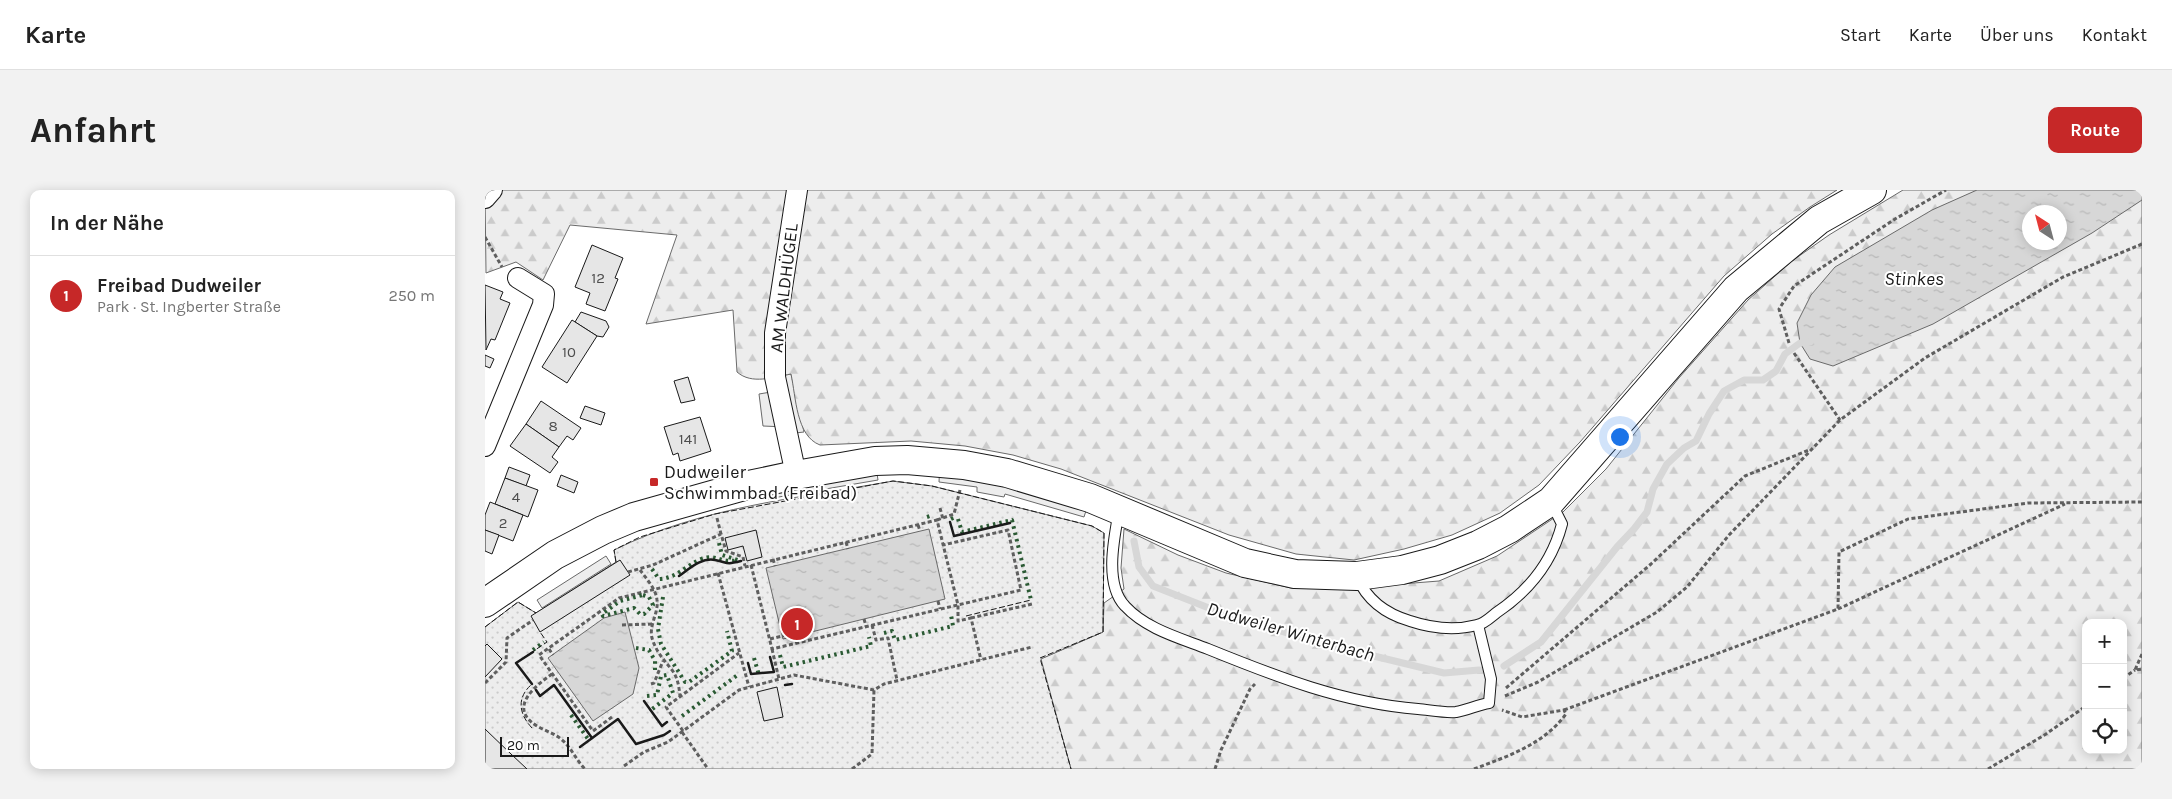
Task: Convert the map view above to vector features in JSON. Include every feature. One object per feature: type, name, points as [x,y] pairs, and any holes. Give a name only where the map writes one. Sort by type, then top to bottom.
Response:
[{"type":"main road","points":[[485,603],[555,555],[603,530],[634,517],[744,486],[875,461],[940,462],[1007,473],[1090,498],[1245,563],[1295,574],[1357,576],[1403,570],[1448,557],[1479,545],[1509,529],[1551,501],[1736,289],[1819,220],[1872,190]]},
{"type":"street","points":[[485,198],[492,190]]},
{"type":"street","name":"AM WALDHÜGEL","points":[[796,475],[775,368],[775,333],[797,190]]},
{"type":"street","points":[[485,446],[543,305],[545,294],[511,275]]},
{"type":"lane","points":[[1357,576],[1363,590],[1390,615],[1433,629],[1478,625],[1516,600],[1541,572],[1556,546],[1562,524],[1551,501]]},
{"type":"lane","points":[[1119,510],[1115,536],[1114,578],[1116,591],[1124,606],[1149,625],[1265,673],[1324,692],[1395,707],[1455,712],[1489,702],[1491,679],[1478,625]]},
{"type":"path","points":[[1789,343],[1779,309],[1794,286],[1895,219],[1946,190]]},
{"type":"path","points":[[485,237],[511,275]]},
{"type":"path","points":[[1489,702],[1538,682],[1657,612],[1687,587],[1729,535],[1840,420],[1925,358],[2063,277],[2142,244]]},
{"type":"path","points":[[1794,353],[1840,420]]},
{"type":"path","points":[[1489,702],[1651,564],[1745,476],[1811,449]]},
{"type":"path","points":[[612,717],[593,731],[539,655],[619,598],[943,519],[954,514],[960,493]]},
{"type":"path","points":[[1838,609],[1839,552],[1908,520],[2028,503],[2142,502]]},
{"type":"path","points":[[1489,702],[1513,716],[1523,717],[1564,710],[1838,609],[2068,503]]},
{"type":"path","points":[[940,508],[943,519]]},
{"type":"path","points":[[937,520],[958,605],[958,621],[1032,604]]},
{"type":"path","points":[[718,523],[726,551],[743,557],[745,566]]},
{"type":"path","points":[[918,525],[920,531]]},
{"type":"path","points":[[772,649],[1021,590],[1007,530],[943,545]]},
{"type":"path","points":[[628,572],[640,570],[721,534]]},
{"type":"path","points":[[846,542],[848,548]]},
{"type":"path","points":[[773,559],[775,566]]},
{"type":"path","points":[[751,565],[779,679]]},
{"type":"path","points":[[640,570],[653,589],[658,602],[652,624],[653,642],[663,661],[673,671],[678,681],[681,696]]},
{"type":"path","points":[[718,573],[749,687]]},
{"type":"path","points":[[938,601],[940,609]]},
{"type":"path","points":[[971,618],[981,660]]},
{"type":"path","points":[[864,619],[866,626]]},
{"type":"path","points":[[485,683],[506,662],[507,638],[533,620]]},
{"type":"path","points":[[622,626],[652,624]]},
{"type":"path","points":[[872,625],[876,640],[887,638],[897,680]]},
{"type":"path","points":[[770,638],[790,634]]},
{"type":"path","points":[[624,766],[683,732],[739,690],[749,687],[794,675],[874,690],[897,680],[1032,647]]},
{"type":"path","points":[[549,648],[553,654]]},
{"type":"path","points":[[708,769],[666,707],[739,653]]},
{"type":"path","points":[[2135,670],[2142,654]]},
{"type":"path","points":[[651,684],[655,683],[663,661]]},
{"type":"path","points":[[2127,675],[2135,670],[2142,669]]},
{"type":"path","points":[[1215,769],[1221,750],[1250,689],[1265,673]]},
{"type":"path","points":[[552,674],[529,692],[525,703],[526,715],[535,725],[562,739],[585,769]]},
{"type":"path","points":[[851,769],[872,754],[874,690]]},
{"type":"path","points":[[1988,769],[2046,734],[2082,709]]},
{"type":"path","points":[[1474,769],[1523,750],[1555,728],[1566,714],[1564,710]]},
{"type":"path","points":[[628,763],[632,769]]},
{"type":"shaded area","points":[[791,374],[804,432],[787,434],[786,427],[763,426],[759,394],[777,391],[775,377]]},
{"type":"shaded area","points":[[875,461],[878,480],[767,499],[764,482]]},
{"type":"shaded area","points":[[940,462],[1090,498],[1084,517],[1005,494],[1004,497],[977,492],[977,487],[939,482]]},
{"type":"shaded area","points":[[606,556],[611,564],[542,608],[537,600]]},
{"type":"green space","points":[[485,190],[1837,190],[1772,234],[1724,276],[1580,442],[1539,485],[1500,513],[1452,535],[1404,549],[1354,560],[1296,554],[1229,535],[1061,469],[1013,455],[965,446],[911,441],[820,445],[812,440],[802,425],[798,415],[791,374],[756,379],[743,376],[737,372],[733,310],[646,324],[677,235],[570,225],[543,280],[516,262],[486,273]]},
{"type":"green space","points":[[1903,190],[2142,190],[2142,769],[1071,769],[1040,659],[1103,632],[1104,603],[1124,589],[1121,568],[1124,529],[1178,555],[1226,573],[1291,588],[1338,589],[1439,581],[1497,556],[1563,512],[1606,469],[1678,379],[1748,300],[1792,261],[1829,235]]},
{"type":"green space","points":[[893,481],[932,486],[1092,526],[1104,533],[1103,632],[1041,659],[1071,769],[487,769],[485,767],[485,627],[518,602],[536,613],[616,562],[614,550],[647,535],[681,523],[786,499]]},
{"type":"water","name":"Stinkes","points":[[1977,190],[2142,190],[2142,200],[2067,247],[2067,205],[2022,205],[2022,250],[2062,250],[1933,324],[1833,366],[1810,359],[1800,343],[1797,323],[1811,295],[1835,267],[1932,210]]},
{"type":"water","points":[[929,529],[945,599],[783,639],[766,568]]},
{"type":"water","points":[[625,612],[639,668],[633,694],[593,721],[548,658],[604,618]]},
{"type":"building","points":[[592,245],[623,258],[615,278],[618,279],[605,311],[586,304],[590,293],[575,287]]},
{"type":"building","points":[[485,285],[503,292],[500,299],[510,303],[495,340],[491,339],[486,350]]},
{"type":"building","points":[[581,312],[606,321],[609,327],[603,337],[597,336],[575,322]]},
{"type":"building","points":[[572,320],[597,336],[567,383],[542,367]]},
{"type":"building","points":[[485,355],[494,359],[490,368],[485,366]]},
{"type":"building","points":[[688,377],[695,400],[681,403],[674,381]]},
{"type":"building","points":[[541,401],[581,428],[573,440],[567,436],[559,447],[526,424]]},
{"type":"building","points":[[585,406],[605,413],[601,425],[580,418]]},
{"type":"building","points":[[700,417],[711,451],[680,461],[678,453],[673,455],[664,427]]},
{"type":"building","points":[[526,424],[559,447],[552,457],[558,462],[550,473],[510,446]]},
{"type":"building","points":[[509,467],[530,475],[526,486],[505,478]]},
{"type":"building","points":[[561,475],[578,482],[574,493],[557,486]]},
{"type":"building","points":[[505,478],[538,490],[528,517],[495,504]]},
{"type":"building","points":[[490,502],[523,515],[513,541],[485,530],[485,515]]},
{"type":"building","points":[[485,530],[499,535],[492,554],[485,551]]},
{"type":"building","points":[[756,530],[762,557],[747,561],[743,546],[728,550],[725,538]]},
{"type":"building","points":[[620,560],[630,575],[540,632],[531,616]]},
{"type":"building","points":[[487,644],[502,659],[485,677],[485,646]]},
{"type":"building","points":[[777,687],[783,717],[764,721],[757,692]]},
{"type":"building","points":[[485,729],[527,769],[487,769],[485,767]]},
{"type":"waterway","name":"Dudweiler Winterbach","points":[[1504,666],[1541,642],[1617,547],[1634,529],[1647,512],[1653,489],[1667,464],[1684,448],[1696,441],[1709,414],[1724,391],[1744,380],[1763,380],[1776,371],[1785,354],[1800,343],[1810,342]]},
{"type":"waterway","name":"Dudweiler Winterbach","points":[[1134,541],[1139,567],[1153,586],[1214,610],[1316,642],[1444,673],[1479,670]]},
{"type":"hedge","points":[[951,519],[955,517]]},
{"type":"hedge","points":[[958,519],[962,532],[1012,520],[1031,600]]},
{"type":"hedge","points":[[652,569],[659,579],[671,576],[706,557],[727,561],[738,560],[722,555],[718,539]]},
{"type":"hedge","points":[[643,595],[649,597],[653,605],[644,614],[640,614],[634,608],[603,616],[602,614],[620,601],[643,595]]},
{"type":"hedge","points":[[663,597],[658,629],[661,644],[685,682],[689,682],[732,651],[727,631]]},
{"type":"hedge","points":[[884,633],[892,631],[895,640],[953,626],[951,615]]},
{"type":"hedge","points":[[780,655],[783,667],[871,646],[869,637]]},
{"type":"hedge","points":[[533,650],[544,642]]},
{"type":"hedge","points":[[636,648],[649,650],[655,661],[655,670]]},
{"type":"hedge","points":[[754,658],[759,675]]},
{"type":"hedge","points":[[682,716],[739,674]]},
{"type":"hedge","points":[[647,696],[657,695],[661,676],[667,675],[673,693],[651,710]]},
{"type":"hedge","points":[[571,715],[588,739]]},
{"type":"fence","points":[[616,562],[614,550],[640,537],[715,514],[893,481],[932,486],[1092,526],[1104,533],[1103,632],[1040,658],[1071,769]]},
{"type":"fence","points":[[966,616],[1031,600]]},
{"type":"fence","points":[[485,627],[518,602],[536,613]]},
{"type":"fence","points":[[532,728],[524,717],[521,706],[523,695],[532,684],[516,663],[547,642],[540,632]]},
{"type":"fence","points":[[536,690],[540,696],[554,685],[592,738],[618,719]]},
{"type":"wall","points":[[950,522],[954,536],[1010,523]]},
{"type":"wall","points":[[679,576],[705,560],[729,563],[741,561]]},
{"type":"wall","points":[[532,684],[516,663],[533,652]]},
{"type":"wall","points":[[748,663],[751,674],[774,672],[770,657]]},
{"type":"wall","points":[[785,685],[792,684]]},
{"type":"wall","points":[[536,690],[540,696],[554,685],[592,738]]},
{"type":"wall","points":[[644,701],[662,726],[667,722]]},
{"type":"wall","points":[[580,747],[618,719],[636,744],[664,735],[670,731]]},
{"type":"place","name":"Dudweiler Schwimmbad (Freibad)","points":[[654,482]]},
{"type":"place","name":"Freibad Dudweiler","points":[[797,624]]}]
